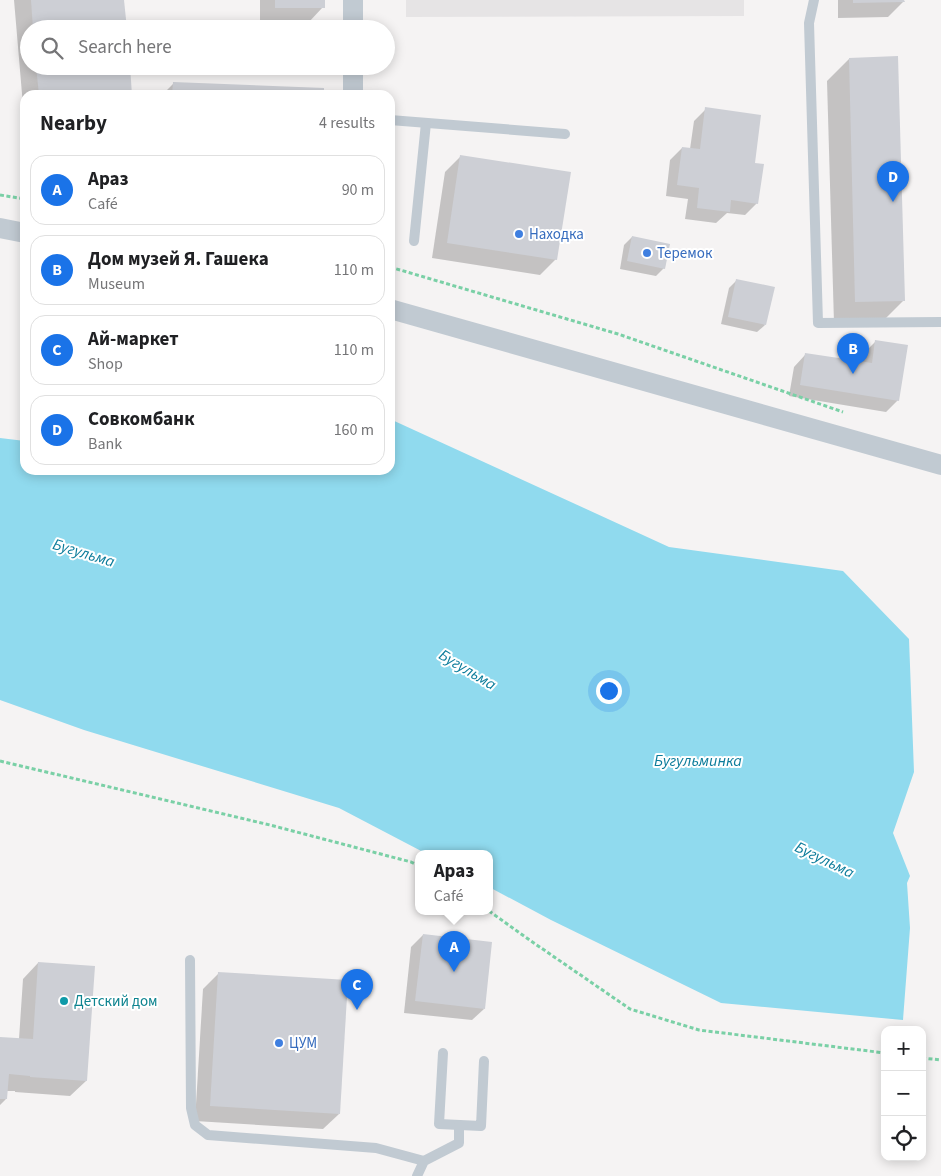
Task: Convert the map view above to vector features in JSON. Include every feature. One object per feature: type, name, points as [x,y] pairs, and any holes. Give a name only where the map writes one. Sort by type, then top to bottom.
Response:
[{"type":"street","points":[[353,0],[353,20]]},
{"type":"street","points":[[353,75],[353,90]]},
{"type":"street","points":[[0,228],[20,232]]},
{"type":"street","points":[[395,310],[941,465]]},
{"type":"lane","points":[[814,0],[809,23],[818,323],[941,322]]},
{"type":"lane","points":[[395,120],[565,134]]},
{"type":"lane","points":[[414,241],[426,123]]},
{"type":"lane","points":[[190,960],[191,1108],[195,1125],[208,1135],[376,1148],[424,1161]]},
{"type":"lane","points":[[442,1053],[439,1124],[482,1126],[484,1061]]},
{"type":"lane","points":[[417,1176],[424,1161],[459,1143],[459,1125]]},
{"type":"path","points":[[0,195],[20,198]]},
{"type":"path","points":[[395,268],[618,334],[851,415]]},
{"type":"path","points":[[0,761],[280,828],[415,864]]},
{"type":"path","points":[[493,914],[630,1009],[699,1030],[881,1053]]},
{"type":"path","points":[[926,1058],[941,1060]]},
{"type":"shaded area","points":[[406,0],[744,0],[744,16],[406,17]]},
{"type":"water","name":"Бугульминка","points":[[395,421],[669,547],[843,571],[909,639],[914,772],[893,833],[910,876],[907,883],[910,928],[903,1020],[721,1003],[551,920],[493,889],[493,850],[419,850],[339,808],[84,730],[0,700],[0,438],[20,440],[20,475],[395,475]]},
{"type":"building","points":[[31,0],[124,0],[126,20],[32,20]]},
{"type":"building","points":[[275,0],[325,0],[325,8],[275,8]]},
{"type":"building","points":[[853,0],[904,0],[905,2],[853,3]]},
{"type":"building","points":[[898,56],[905,301],[855,302],[849,58]]},
{"type":"building","points":[[37,75],[131,75],[132,90],[38,90]]},
{"type":"building","points":[[173,82],[324,88],[324,90],[172,90]]},
{"type":"building","points":[[705,107],[761,115],[755,163],[764,164],[758,204],[731,200],[730,212],[697,208],[699,188],[677,185],[682,147],[700,149]]},
{"type":"building","points":[[460,155],[571,172],[557,260],[447,243]]},
{"type":"building","points":[[632,236],[670,244],[665,269],[627,261]]},
{"type":"building","points":[[736,279],[775,287],[766,325],[728,317]]},
{"type":"building","points":[[875,340],[908,345],[899,401],[800,385],[805,353],[872,363]]},
{"type":"building","points":[[423,934],[492,942],[485,1009],[415,1001]]},
{"type":"building","name":"Детский дом","points":[[38,962],[95,966],[87,1081],[9,1074],[7,1099],[0,1099],[0,1037],[33,1039]]},
{"type":"building","name":"ЦУМ","points":[[218,972],[348,980],[340,1114],[210,1106]]},
{"type":"place","name":"Совкомбанк","points":[[893,202]]},
{"type":"place","name":"Находка","points":[[519,234]]},
{"type":"place","name":"Теремок","points":[[647,253]]},
{"type":"place","name":"Дом музей Я. Гашека","points":[[853,374]]},
{"type":"place","name":"Араз","points":[[454,972]]},
{"type":"place","name":"Детский дом","points":[[64,1001]]},
{"type":"place","name":"Ай-маркет","points":[[357,1010]]},
{"type":"place","name":"ЦУМ","points":[[279,1043]]},
{"type":"water label","name":"Бугульма","points":[[84,552]]},
{"type":"water label","name":"Бугульма","points":[[468,669]]},
{"type":"water label","name":"Бугульма","points":[[825,859]]}]
